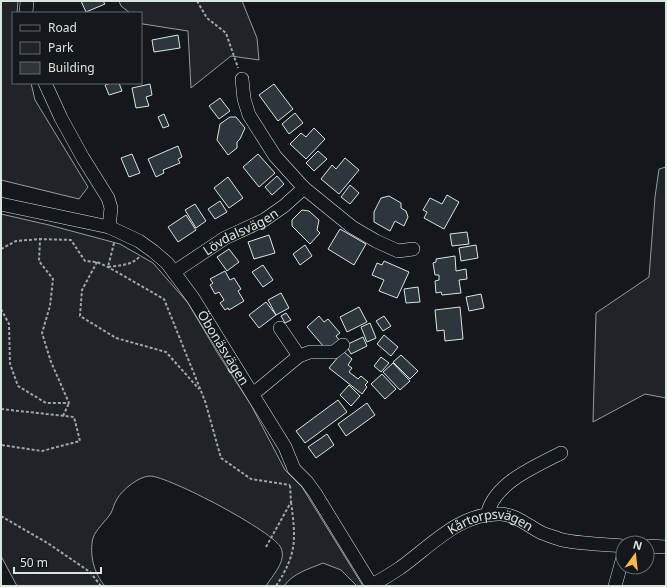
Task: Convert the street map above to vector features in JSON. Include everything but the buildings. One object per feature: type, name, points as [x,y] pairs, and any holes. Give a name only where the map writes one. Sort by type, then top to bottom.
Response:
[{"type":"street","points":[[26,12],[27,1]]},
{"type":"street","points":[[242,78],[244,99],[249,115],[275,156],[304,188],[352,227],[376,241],[398,250],[413,249]]},
{"type":"street","points":[[45,84],[82,158],[108,198],[111,208],[111,228]]},
{"type":"street","name":"Lövdalsvägen","points":[[174,272],[225,238],[264,220],[284,206],[304,188]]},
{"type":"street","name":"Öbonäsvägen","points":[[1,204],[111,228],[139,241],[163,259],[197,304],[285,447],[294,469],[307,482],[315,493],[372,586]]},
{"type":"street","points":[[280,328],[299,356]]},
{"type":"street","points":[[253,394],[299,356],[310,352],[334,352],[343,345]]},
{"type":"street","points":[[487,515],[489,507],[495,496],[507,484],[537,465],[561,453]]},
{"type":"street","name":"Kårtorpsvägen","points":[[372,586],[400,568],[455,526],[472,518],[487,515],[501,514],[511,516],[523,521],[542,533],[562,540],[615,545]]},
{"type":"street","points":[[655,546],[666,547]]},
{"type":"street","points":[[615,586],[618,575]]},
{"type":"path","points":[[197,1],[207,18],[226,33],[242,78]]},
{"type":"path","points":[[108,267],[116,238],[111,228]]},
{"type":"path","points":[[1,249],[16,241],[40,239],[71,240],[85,261],[97,262],[108,267],[164,299],[201,390],[221,458],[251,479],[290,485]]},
{"type":"path","points":[[40,239],[39,261],[53,279],[50,306],[42,333],[51,362],[69,403],[64,416]]},
{"type":"path","points":[[108,267],[129,264],[137,260],[145,247]]},
{"type":"path","points":[[97,262],[82,290],[80,316],[116,338],[166,352],[201,390]]},
{"type":"path","points":[[1,308],[9,324],[10,364],[18,386],[46,403],[69,403]]},
{"type":"path","points":[[1,409],[74,417],[80,441],[42,451],[1,445]]},
{"type":"path","points":[[276,586],[286,572],[293,552],[295,536],[290,485],[294,469]]},
{"type":"path","points":[[266,547],[291,502]]},
{"type":"path","points":[[1,516],[49,544],[90,572],[101,586]]},
{"type":"green space","points":[[1,1],[18,1],[17,12],[12,12],[12,84],[31,84],[35,100],[88,187],[79,199],[1,180]]},
{"type":"green space","points":[[119,1],[242,1],[257,38],[259,60],[231,56],[191,88],[188,31],[143,24],[142,12],[129,12],[121,6]]},
{"type":"green space","points":[[666,167],[666,398],[645,394],[593,422],[596,313],[649,277],[655,197],[659,169]]},
{"type":"green space","points":[[1,214],[120,244],[153,263],[188,303],[251,405],[285,470],[302,487],[363,586],[357,586],[341,570],[323,563],[307,569],[292,578],[284,586],[266,586],[278,568],[282,558],[281,548],[274,540],[242,518],[220,506],[161,478],[150,476],[141,478],[131,484],[119,495],[111,513],[96,531],[93,538],[93,564],[98,576],[105,586],[17,586],[1,556]]}]
